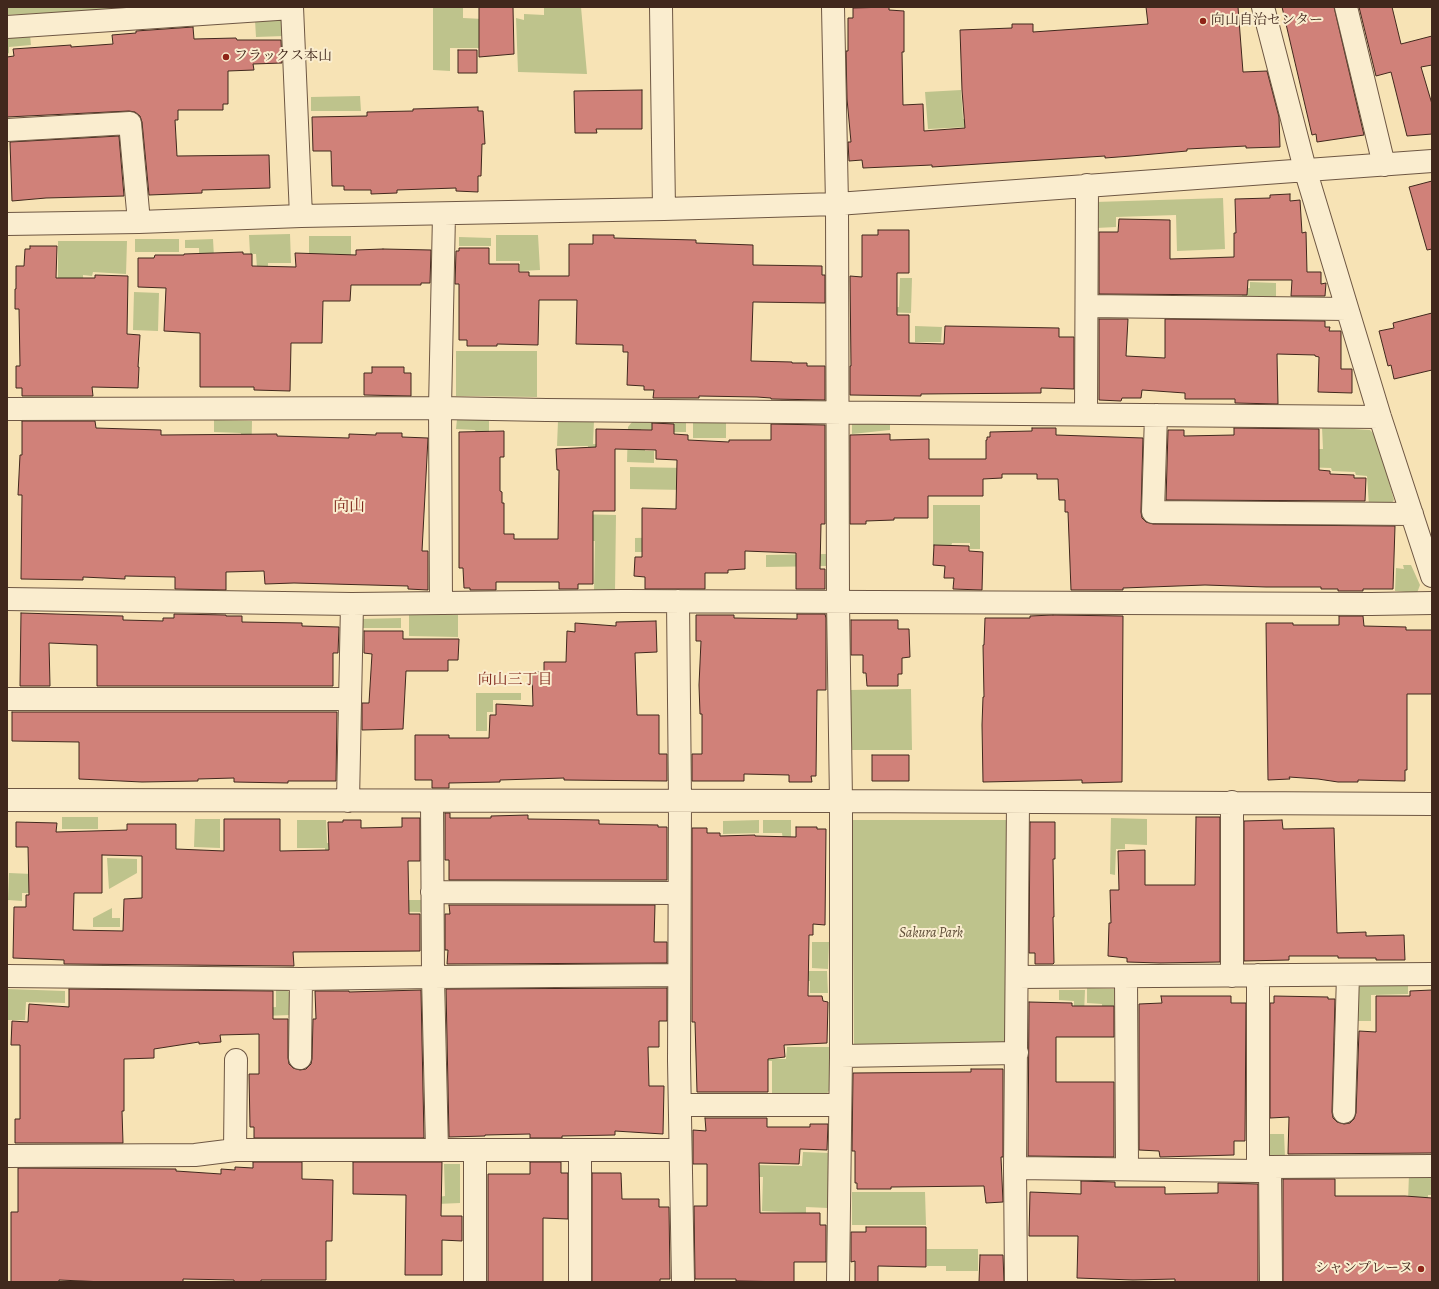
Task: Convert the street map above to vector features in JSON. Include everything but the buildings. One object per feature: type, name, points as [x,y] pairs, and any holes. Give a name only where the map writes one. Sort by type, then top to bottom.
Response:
[{"type":"street","points":[[7,27],[292,7],[301,216]]},
{"type":"street","points":[[661,7],[664,209]]},
{"type":"street","points":[[833,7],[837,204],[838,602],[841,801],[841,1056],[838,1282]]},
{"type":"street","points":[[1263,7],[1305,169],[1380,417],[1432,576]]},
{"type":"street","points":[[1346,7],[1384,164]]},
{"type":"street","points":[[7,130],[130,123],[139,222]]},
{"type":"street","points":[[7,224],[837,204],[1432,161]]},
{"type":"street","points":[[1086,414],[1087,185]]},
{"type":"street","points":[[441,603],[440,408],[444,214]]},
{"type":"street","points":[[1087,306],[1348,308]]},
{"type":"street","points":[[7,409],[440,408],[1380,417]]},
{"type":"street","points":[[1156,415],[1153,512],[1412,514]]},
{"type":"street","points":[[7,599],[352,604],[678,601],[1432,603]]},
{"type":"street","points":[[678,601],[680,801],[680,1150],[684,1282]]},
{"type":"street","points":[[348,801],[352,604]]},
{"type":"street","points":[[7,699],[350,699]]},
{"type":"street","points":[[7,800],[1232,802],[1432,804]]},
{"type":"street","points":[[432,801],[433,977],[437,1150]]},
{"type":"street","points":[[1016,1282],[1015,1168],[1018,802]]},
{"type":"street","points":[[1232,802],[1232,976]]},
{"type":"street","points":[[432,892],[679,893]]},
{"type":"street","points":[[1017,977],[1432,974]]},
{"type":"street","points":[[7,976],[301,979],[679,975]]},
{"type":"street","points":[[1258,975],[1264,1169],[1271,1282]]},
{"type":"street","points":[[1344,1112],[1348,975]]},
{"type":"street","points":[[1126,977],[1127,1168]]},
{"type":"street","points":[[300,1058],[301,979]]},
{"type":"street","points":[[841,1056],[1017,1054]]},
{"type":"street","points":[[235,1150],[236,1060]]},
{"type":"street","points":[[680,1105],[840,1105]]},
{"type":"street","points":[[7,1156],[195,1155],[235,1150],[680,1150]]},
{"type":"street","points":[[475,1150],[475,1282]]},
{"type":"street","points":[[580,1150],[580,1282]]},
{"type":"street","points":[[1015,1168],[1264,1169],[1432,1166]]},
{"type":"green space","points":[[7,7],[162,7],[7,15]]},
{"type":"green space","points":[[433,7],[463,7],[463,18],[483,19],[483,48],[450,48],[450,71],[433,70]]},
{"type":"green space","points":[[544,7],[581,7],[587,74],[518,72],[516,18],[524,20],[524,14],[544,15]]},
{"type":"green space","points":[[283,19],[284,36],[256,37],[255,20]]},
{"type":"green space","points":[[30,35],[31,45],[9,47],[9,53],[7,54],[7,37]]},
{"type":"green space","points":[[961,90],[963,119],[987,117],[988,126],[928,129],[925,92]]},
{"type":"green space","points":[[360,96],[361,111],[311,111],[311,97]]},
{"type":"green space","points":[[1223,198],[1225,249],[1177,251],[1176,215],[1116,217],[1116,227],[1096,228],[1095,202]]},
{"type":"green space","points":[[290,234],[291,263],[268,263],[268,268],[257,268],[256,254],[250,254],[249,235]]},
{"type":"green space","points":[[496,235],[538,235],[540,270],[520,271],[520,261],[496,261]]},
{"type":"green space","points":[[309,236],[351,236],[351,258],[335,257],[335,254],[322,254],[309,257]]},
{"type":"green space","points":[[459,237],[491,238],[491,246],[459,246]]},
{"type":"green space","points":[[135,239],[179,239],[179,252],[135,252]]},
{"type":"green space","points":[[213,239],[214,257],[199,256],[199,248],[185,248],[185,240]]},
{"type":"green space","points":[[58,241],[127,241],[126,274],[93,272],[92,276],[83,275],[84,296],[58,299]]},
{"type":"green space","points":[[900,278],[912,278],[911,313],[879,312],[879,307],[899,307]]},
{"type":"green space","points":[[1250,282],[1276,283],[1276,300],[1242,299],[1242,288],[1250,288]]},
{"type":"green space","points":[[134,292],[159,293],[158,331],[133,330]]},
{"type":"green space","points":[[915,326],[942,327],[941,342],[915,342]]},
{"type":"green space","points":[[456,351],[537,351],[537,397],[456,396]]},
{"type":"green space","points":[[457,419],[489,420],[489,433],[476,433],[475,430],[456,429]]},
{"type":"green space","points":[[214,420],[252,421],[251,472],[240,472],[241,433],[214,432]]},
{"type":"green space","points":[[558,421],[594,421],[593,444],[612,445],[588,456],[588,446],[557,446]]},
{"type":"green space","points":[[693,421],[726,422],[726,438],[693,438]]},
{"type":"green space","points":[[890,421],[890,430],[852,434],[852,423]]},
{"type":"green space","points":[[632,422],[686,422],[686,432],[658,432],[658,430],[641,429],[641,444],[645,444],[645,451],[654,451],[654,463],[627,462],[628,427]]},
{"type":"green space","points":[[1322,427],[1370,430],[1376,436],[1394,500],[1388,508],[1369,506],[1367,476],[1356,475],[1355,472],[1332,471],[1331,468],[1299,467],[1298,449],[1323,449]]},
{"type":"green space","points":[[630,467],[686,468],[685,490],[630,489]]},
{"type":"green space","points":[[933,505],[980,505],[980,549],[970,549],[970,543],[952,543],[951,547],[933,547]]},
{"type":"green space","points":[[570,514],[616,515],[615,591],[594,590],[595,541],[590,541]]},
{"type":"green space","points":[[679,537],[656,552],[635,552],[635,538]]},
{"type":"green space","points":[[826,554],[827,566],[766,567],[766,555]]},
{"type":"green space","points":[[1403,565],[1411,565],[1420,585],[1417,593],[1395,591],[1396,568],[1404,569]]},
{"type":"green space","points":[[409,614],[458,615],[458,637],[409,636]]},
{"type":"green space","points":[[401,618],[401,628],[360,628],[360,619]]},
{"type":"green space","points":[[911,689],[912,750],[850,750],[849,690]]},
{"type":"green space","points":[[476,693],[521,693],[521,700],[493,700],[493,712],[487,712],[487,731],[476,731]]},
{"type":"green space","points":[[62,817],[98,817],[98,829],[62,829]]},
{"type":"green space","points":[[1111,818],[1147,819],[1147,845],[1125,844],[1125,849],[1116,849],[1115,875],[1110,874]]},
{"type":"green space","points":[[195,819],[220,819],[220,848],[194,847]]},
{"type":"green space","points":[[297,820],[326,820],[327,843],[340,843],[340,851],[325,851],[325,848],[297,848]]},
{"type":"green space","points":[[759,820],[759,833],[723,834],[723,821]]},
{"type":"green space","points":[[763,820],[791,820],[791,840],[783,840],[782,833],[763,833]]},
{"type":"green space","name":"Sakura Park","points":[[852,820],[1007,820],[1009,1048],[854,1049]]},
{"type":"green space","points":[[107,858],[137,859],[137,873],[109,889]]},
{"type":"green space","points":[[9,873],[32,874],[31,893],[22,893],[22,901],[8,900]]},
{"type":"green space","points":[[363,900],[421,900],[421,912],[363,911]]},
{"type":"green space","points":[[112,908],[112,918],[120,918],[120,927],[93,927],[93,918]]},
{"type":"green space","points":[[812,942],[829,942],[828,969],[812,968]]},
{"type":"green space","points":[[793,971],[827,971],[828,993],[810,993],[810,981],[793,981]]},
{"type":"green space","points":[[1408,985],[1408,994],[1371,995],[1371,1021],[1354,1021],[1357,986]]},
{"type":"green space","points":[[276,986],[283,986],[289,992],[290,1015],[263,1016],[263,1008],[276,1007]]},
{"type":"green space","points":[[1087,988],[1114,989],[1114,1007],[1102,1007],[1102,1004],[1087,1003]]},
{"type":"green space","points":[[8,989],[65,991],[65,1003],[26,1002],[25,1020],[8,1020]]},
{"type":"green space","points":[[1059,990],[1085,990],[1084,1014],[1074,1014],[1074,1001],[1059,1000]]},
{"type":"green space","points":[[787,1047],[831,1047],[831,1086],[825,1098],[772,1099],[772,1061],[766,1061],[769,1051],[769,1059],[786,1059]]},
{"type":"green space","points":[[1262,1134],[1284,1134],[1285,1157],[1267,1158]]},
{"type":"green space","points":[[803,1152],[830,1153],[828,1208],[806,1207],[806,1213],[762,1211],[763,1177],[755,1177],[755,1165],[802,1166]]},
{"type":"green space","points":[[444,1164],[460,1164],[460,1203],[437,1204],[438,1197],[445,1196]]},
{"type":"green space","points":[[1409,1174],[1432,1174],[1432,1195],[1428,1195],[1428,1202],[1408,1201]]},
{"type":"green space","points":[[852,1192],[925,1192],[926,1225],[852,1225]]},
{"type":"green space","points":[[927,1249],[978,1249],[978,1271],[946,1271],[946,1266],[927,1266]]},
{"type":"place","name":"向山自治センター","points":[[1203,21]]},
{"type":"place","name":"フラックス本山","points":[[226,57]]},
{"type":"place","name":"シャンプレーヌ","points":[[1421,1269]]},
{"type":"district","name":"向山","points":[[349,507]]},
{"type":"district","name":"向山三丁目","points":[[515,680]]}]
